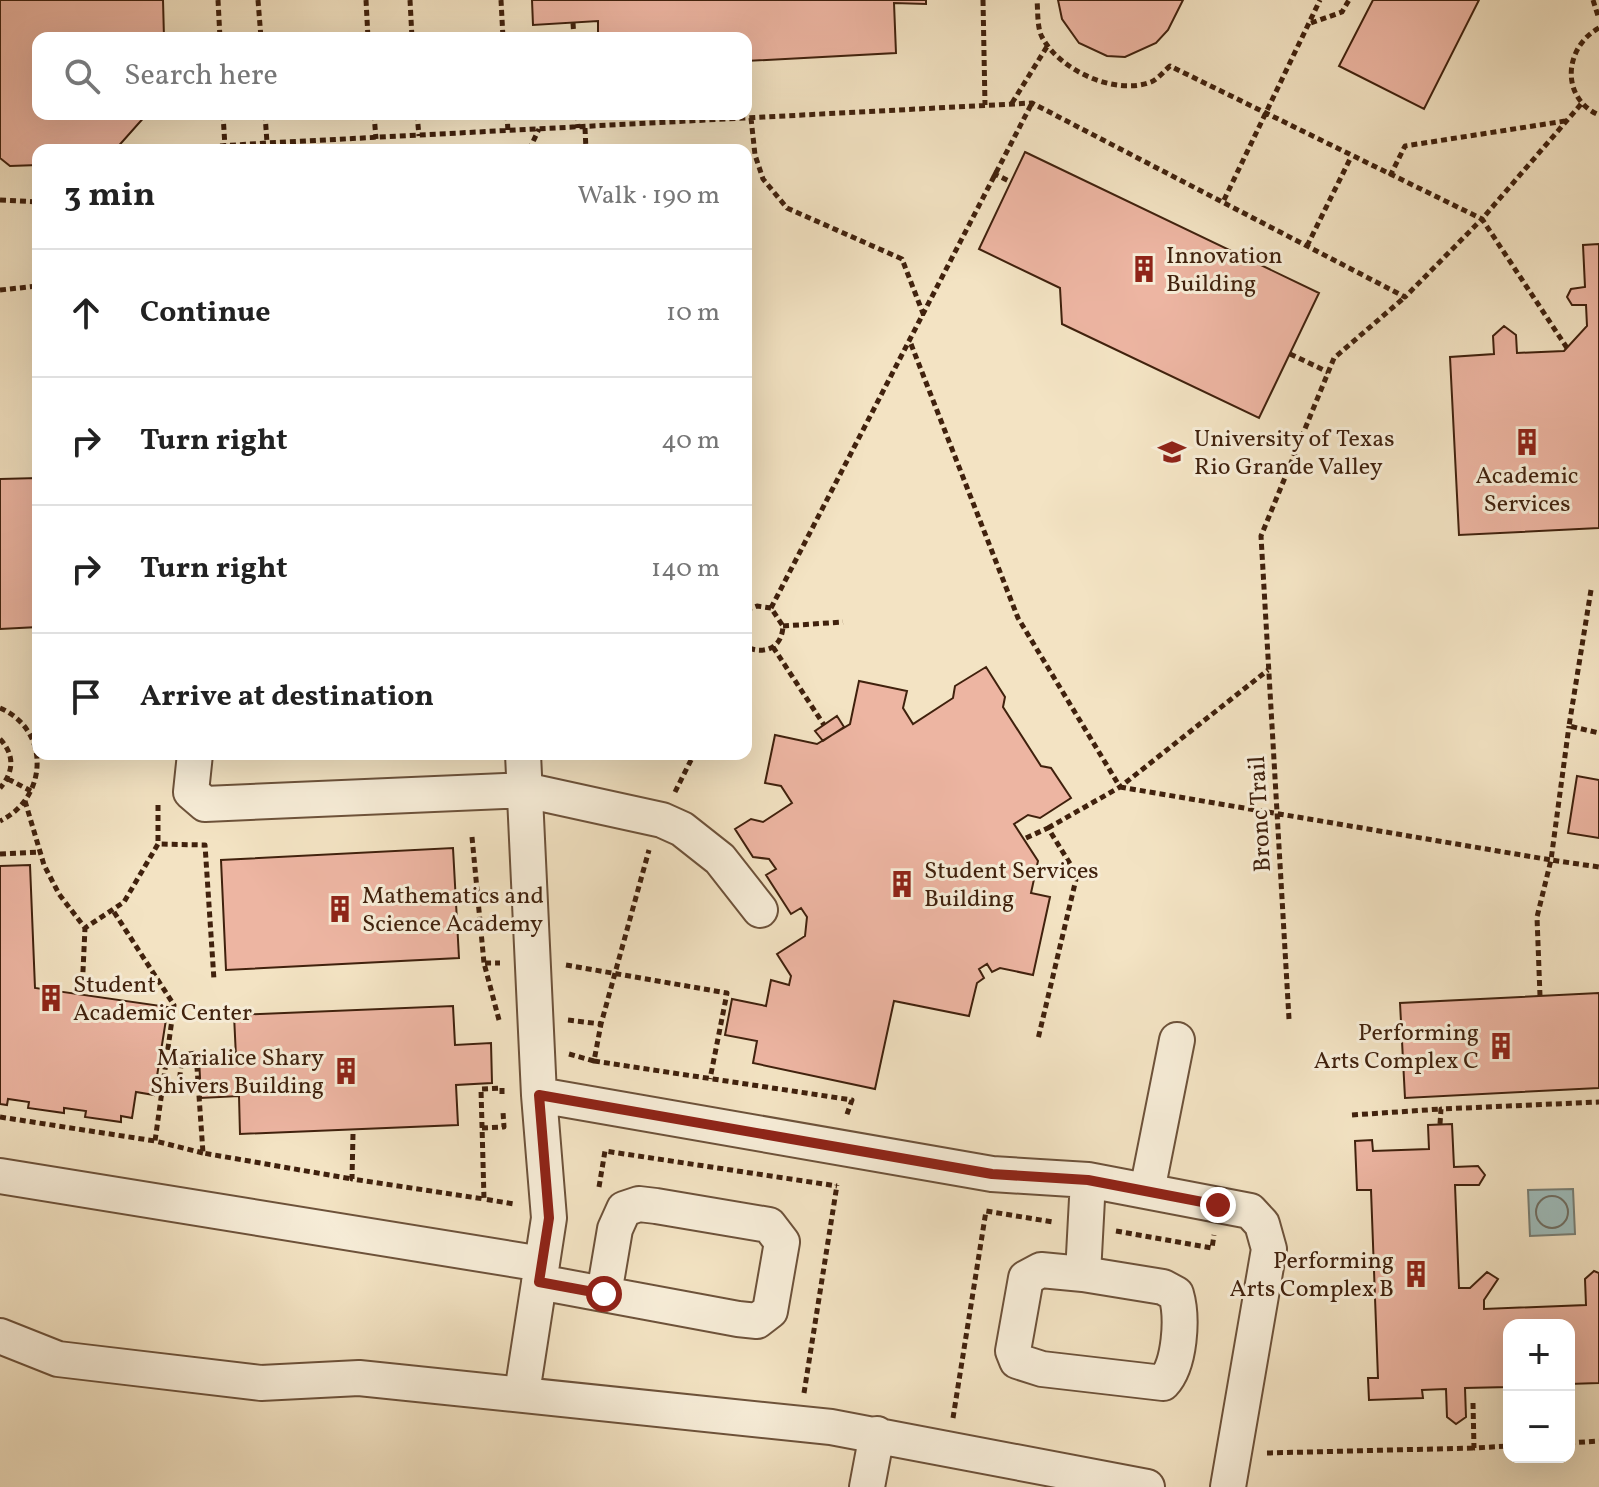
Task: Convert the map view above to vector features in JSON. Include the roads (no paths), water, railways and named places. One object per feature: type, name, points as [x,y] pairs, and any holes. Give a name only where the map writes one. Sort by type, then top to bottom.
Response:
[{"type":"street","points":[[194,760],[191,792],[205,804],[525,790],[662,820],[682,829],[720,859],[760,910]]},
{"type":"street","points":[[522,1393],[549,1218],[539,1095],[523,760]]},
{"type":"street","points":[[1147,1191],[1177,1040]]},
{"type":"street","points":[[539,1095],[992,1174],[1088,1180],[1250,1211],[1262,1224],[1269,1249],[1228,1487]]},
{"type":"street","points":[[0,1176],[540,1273],[604,1294],[757,1321],[770,1311],[782,1242],[769,1225],[639,1204],[624,1209],[615,1229],[604,1294]]},
{"type":"street","points":[[1083,1274],[1088,1180]]},
{"type":"street","points":[[1041,1270],[1083,1274],[1163,1287],[1176,1294],[1181,1311],[1171,1375],[1163,1383],[1042,1369],[1017,1361],[1013,1351],[1026,1278],[1041,1270]]},
{"type":"street","points":[[0,1336],[58,1359],[261,1383],[359,1378],[522,1393],[877,1434],[1147,1487]]},
{"type":"street","points":[[867,1487],[877,1434]]},
{"type":"water","points":[[1573,1189],[1575,1234],[1530,1236],[1528,1190]]},
{"type":"place","name":"Innovation Building","points":[[1144,269]]},
{"type":"place","name":"Academic Services","points":[[1527,442]]},
{"type":"place","name":"University of Texas Rio Grande Valley","points":[[1172,452]]},
{"type":"place","name":"Student Services Building","points":[[902,884]]},
{"type":"place","name":"Mathematics and Science Academy","points":[[340,909]]},
{"type":"place","name":"Student Academic Center","points":[[51,998]]},
{"type":"place","name":"Performing Arts Complex C","points":[[1501,1046]]},
{"type":"place","name":"Marialice Shary Shivers Building","points":[[346,1071]]},
{"type":"place","name":"Performing Arts Complex B","points":[[1416,1274]]}]
